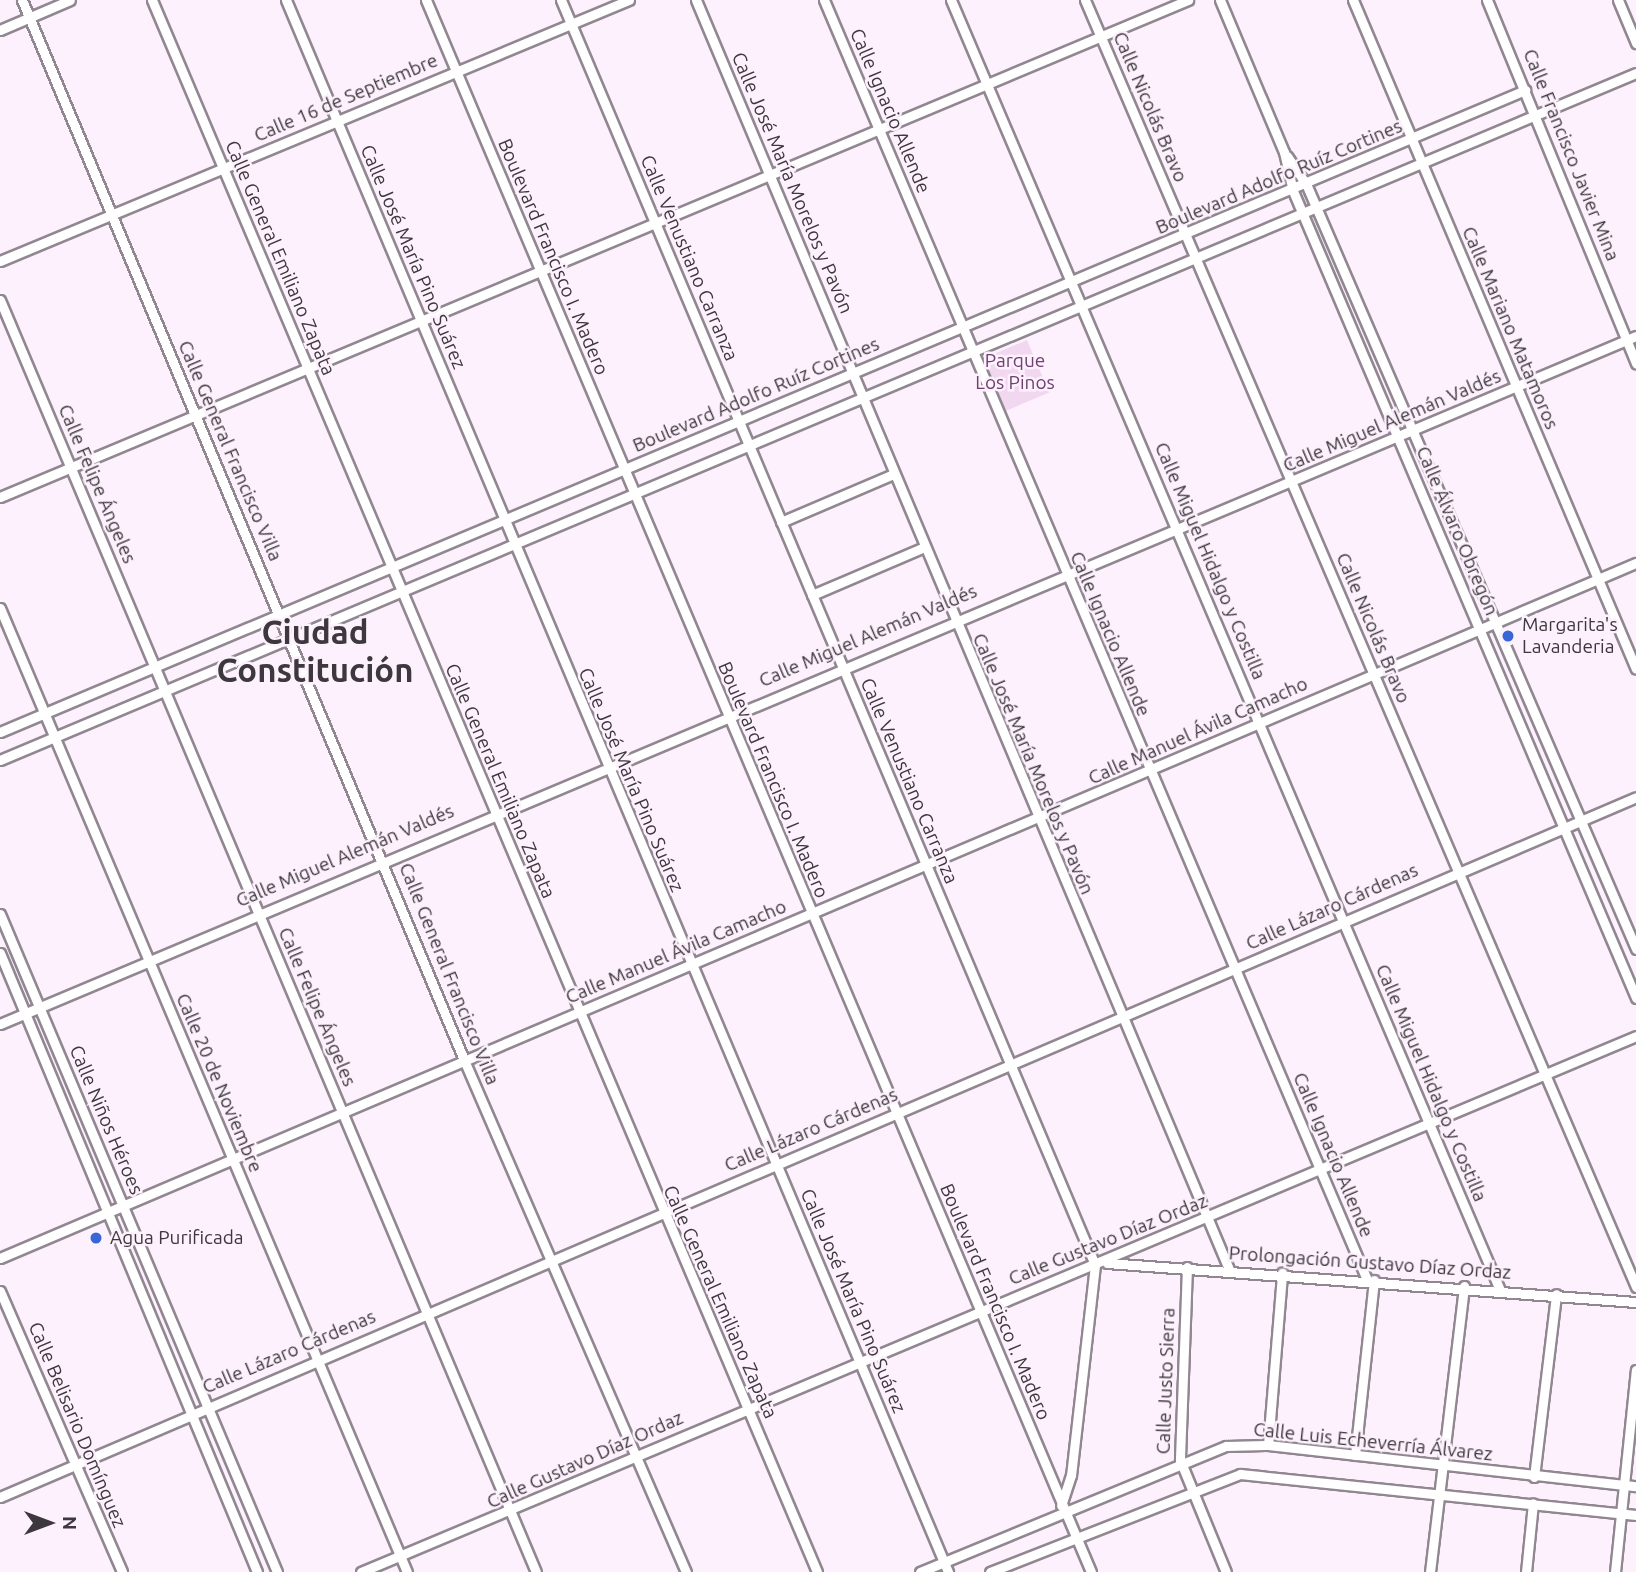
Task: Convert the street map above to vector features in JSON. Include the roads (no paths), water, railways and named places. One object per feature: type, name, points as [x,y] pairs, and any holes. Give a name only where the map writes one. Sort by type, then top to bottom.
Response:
[{"type":"street","name":"Calle General Francisco Villa","points":[[22,0],[282,616],[464,1060],[686,1572]]},
{"type":"street","points":[[0,30],[69,0]]},
{"type":"street","name":"Calle General Emiliano Zapata","points":[[152,0],[817,1572]]},
{"type":"street","name":"Calle José María Pino Suárez","points":[[286,0],[604,766],[693,964],[948,1572]]},
{"type":"street","name":"Boulevard Francisco I. Madero","points":[[426,0],[1091,1572]]},
{"type":"street","name":"Calle Venustiano Carranza","points":[[561,0],[1011,1067],[1098,1264]]},
{"type":"street","name":"Calle 16 de Septiembre","points":[[0,261],[629,0]]},
{"type":"street","name":"Calle José María Morelos y Pavón","points":[[696,0],[771,175],[891,475],[1229,1269]]},
{"type":"street","name":"Calle Ignacio Allende","points":[[824,0],[1064,572],[1320,1170],[1371,1280]]},
{"type":"street","name":"Calle Miguel Hidalgo y Costilla","points":[[951,0],[1500,1290]]},
{"type":"street","name":"Calle Nicolás Bravo","points":[[1085,0],[1545,1075],[1632,1269],[1636,1287]]},
{"type":"street","points":[[0,497],[307,366],[987,88],[1188,0]]},
{"type":"street","name":"Calle Álvaro Obregón","points":[[1220,0],[1284,152],[1293,191],[1636,998]]},
{"type":"street","name":"Calle Mariano Matamoros","points":[[1353,0],[1636,669]]},
{"type":"street","name":"Calle Francisco Javier Mina","points":[[1487,0],[1632,338],[1636,364]]},
{"type":"street","points":[[1618,0],[1636,43]]},
{"type":"street","points":[[0,761],[749,445],[1422,166],[1636,73]]},
{"type":"street","name":"Boulevard Adolfo Ruíz Cortines","points":[[0,732],[282,616],[391,567],[852,373],[1307,186],[1525,90]]},
{"type":"street","name":"Calle Álvaro Obregón","points":[[1284,152],[1307,186],[1636,949]]},
{"type":"street","name":"Calle Felipe Ángeles","points":[[0,300],[343,1113],[431,1311],[536,1572]]},
{"type":"street","name":"Calle Miguel Alemán Valdés","points":[[0,1024],[383,859],[843,668],[1064,572],[1292,482],[1632,338]]},
{"type":"street","points":[[781,522],[891,475]]},
{"type":"street","points":[[812,595],[922,548]]},
{"type":"street","name":"Calle Manuel Ávila Camacho","points":[[0,1258],[1038,820],[1373,673],[1636,563]]},
{"type":"street","name":"Calle 20 de Noviembre","points":[[0,608],[407,1572]]},
{"type":"street","name":"Calle Lázaro Cárdenas","points":[[0,1497],[549,1258],[1123,1020],[1458,871],[1636,797]]},
{"type":"street","name":"Calle Niños Héroes","points":[[0,914],[277,1572]]},
{"type":"street","name":"Calle Niños Héroes","points":[[0,953],[187,1414],[257,1572]]},
{"type":"street","name":"Calle Gustavo Díaz Ordaz","points":[[361,1572],[511,1512],[636,1456],[1636,1036]]},
{"type":"street","points":[[1063,1508],[1071,1475],[1098,1264]]},
{"type":"street","name":"Prolongación Gustavo Díaz Ordaz","points":[[1098,1264],[1229,1269],[1636,1301]]},
{"type":"street","name":"Calle Justo Sierra","points":[[1187,1267],[1180,1460],[1190,1490],[1226,1572]]},
{"type":"street","points":[[1268,1445],[1282,1273]]},
{"type":"street","points":[[1355,1455],[1371,1280]]},
{"type":"street","points":[[1430,1572],[1464,1286]]},
{"type":"street","name":"Calle Belisario Domínguez","points":[[0,1291],[122,1572]]},
{"type":"street","points":[[1534,1477],[1556,1294]]},
{"type":"street","points":[[1615,1572],[1636,1370]]},
{"type":"street","name":"Calle Luis Echeverría Álvarez","points":[[920,1572],[1063,1508],[1180,1460],[1226,1446],[1268,1445],[1443,1467],[1636,1486]]},
{"type":"street","points":[[990,1572],[1190,1490],[1252,1474],[1636,1514]]},
{"type":"street","points":[[1526,1572],[1534,1503]]},
{"type":"place","name":"Margarita's Lavanderia","points":[[1508,636]]},
{"type":"place","name":"Agua Purificada","points":[[96,1238]]},
{"type":"district","name":"Ciudad Constitución","points":[[315,651]]},
{"type":"park label","name":"Parque Los Pinos","points":[[1015,372]]}]
